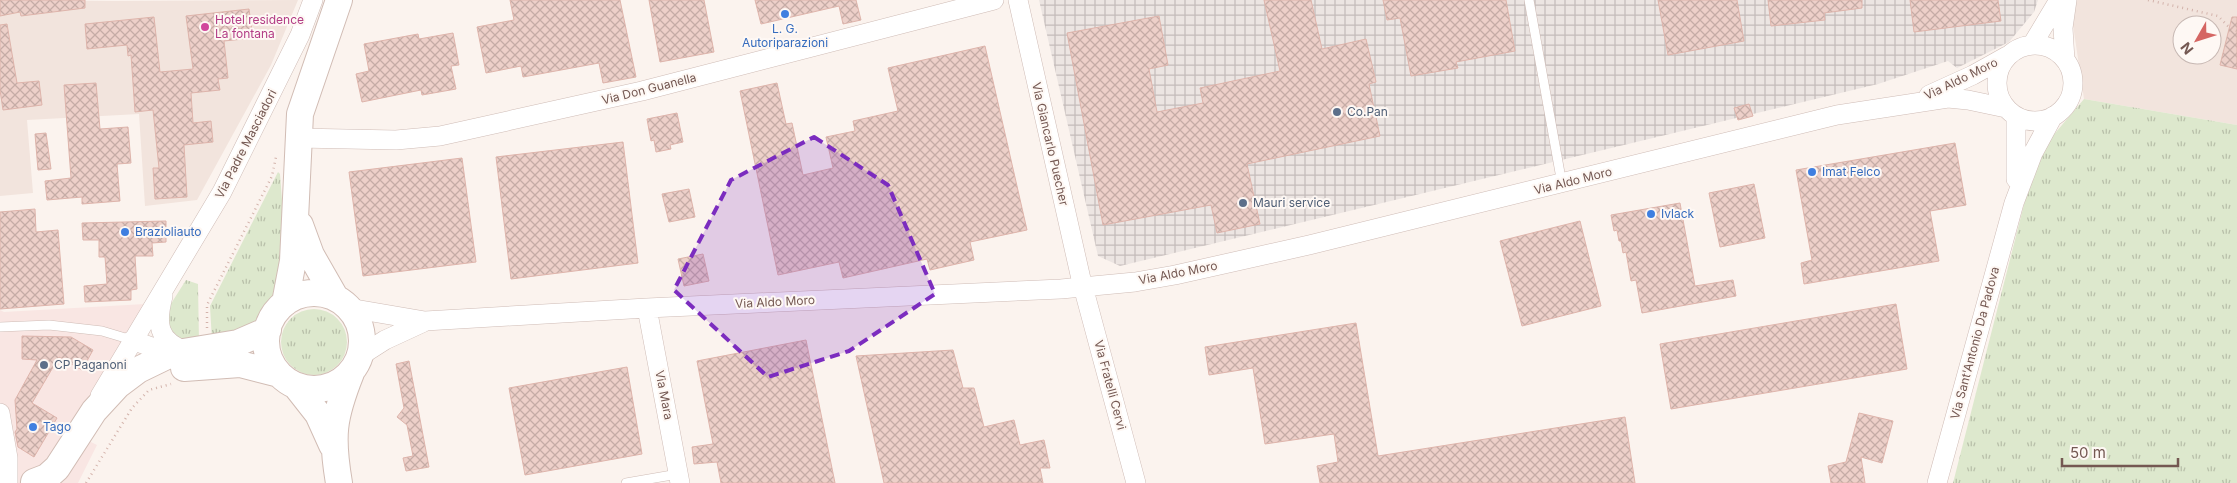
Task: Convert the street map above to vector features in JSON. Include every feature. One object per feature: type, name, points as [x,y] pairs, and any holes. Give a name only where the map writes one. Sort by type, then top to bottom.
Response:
[{"type":"main road","points":[[285,303],[292,269],[296,210],[288,145],[302,105],[332,2]]},
{"type":"main road","points":[[296,210],[311,255],[342,303],[357,318],[361,331],[362,344],[337,414],[334,448],[339,483]]},
{"type":"main road","points":[[334,448],[318,414],[270,361],[266,346],[268,330],[274,315],[285,303],[296,296],[309,293],[322,294],[342,303]]},
{"type":"main road","points":[[20,478],[47,477],[57,468],[94,411],[112,390],[146,364],[179,352],[238,343],[268,330]]},
{"type":"main road","points":[[67,483],[110,412],[123,399],[156,377],[177,369],[211,365],[245,365],[310,389],[326,388],[339,383],[355,365]]},
{"type":"street","name":"Via Don Guanella","points":[[288,145],[414,140],[446,135],[642,92],[994,0]]},
{"type":"street","name":"Via Giancarlo Puecher","points":[[1018,0],[1083,287]]},
{"type":"street","points":[[2032,45],[2059,0]]},
{"type":"street","points":[[2065,60],[2049,48],[2032,45],[2019,48],[2008,56],[2000,66],[1997,79],[1999,96],[2011,112],[2029,120],[2041,120],[2053,116],[2064,108],[2070,96],[2072,78],[2065,60],[2064,28],[2066,0]]},
{"type":"street","name":"Via Padre Masciadori","points":[[94,411],[103,389],[222,192],[287,62],[332,2]]},
{"type":"street","name":"Via Aldo Moro","points":[[1914,102],[1973,75],[2008,56]]},
{"type":"street","name":"Via Aldo Moro","points":[[342,303],[425,321],[647,308],[1083,287],[1175,275],[1562,184],[1837,115],[1914,102],[1954,98],[2011,112]]},
{"type":"street","name":"Via Sant'Antonio Da Padova","points":[[2011,112],[2017,162],[2014,203]]},
{"type":"street","name":"Via Sant'Antonio Da Padova","points":[[1937,483],[2014,203],[2035,148],[2053,116]]},
{"type":"street","points":[[167,283],[159,315],[161,330],[164,337],[179,352]]},
{"type":"street","name":"Via Fratelli Cervi","points":[[1083,287],[1136,483]]},
{"type":"street","name":"Via Mara","points":[[647,308],[679,478]]},
{"type":"street","name":"Via Aldo Moro","points":[[355,365],[385,340],[425,321]]},
{"type":"street","points":[[132,340],[179,352]]},
{"type":"street","points":[[0,413],[20,478]]},
{"type":"lane","points":[[1529,0],[1562,184]]},
{"type":"lane","points":[[0,327],[49,325],[102,331],[132,340]]},
{"type":"lane","points":[[626,483],[679,478]]},
{"type":"path","points":[[2148,0],[2218,16],[2228,26],[2237,31]]},
{"type":"path","points":[[207,334],[207,305],[288,145]]},
{"type":"path","points":[[86,483],[132,408],[149,390],[178,383]]},
{"type":"highlighted area","points":[[814,137],[888,185],[935,294],[849,351],[768,377],[674,290],[731,180]]},
{"type":"shaded area","points":[[0,0],[298,0],[271,65],[197,200],[145,206],[139,114],[27,120],[33,193],[0,196]]},
{"type":"shaded area","points":[[1039,0],[2038,0],[2034,12],[2009,42],[1957,68],[1948,61],[1878,84],[1120,266],[1098,256]]},
{"type":"shaded area","points":[[2076,0],[2237,0],[2237,125],[2084,99],[2073,25]]},
{"type":"shaded area","points":[[145,304],[73,433],[97,445],[78,483],[0,483],[0,310],[4,312]]},
{"type":"green space","points":[[2084,99],[2237,125],[2237,483],[1953,483],[2031,177],[2045,145]]},
{"type":"green space","points":[[278,172],[280,174],[286,252],[280,290],[271,308],[259,324],[212,341],[210,306]]},
{"type":"green space","points":[[186,280],[198,284],[199,342],[183,340],[170,332],[167,310]]},
{"type":"green space","points":[[320,309],[338,318],[345,329],[347,342],[345,355],[338,366],[327,373],[308,375],[290,366],[283,355],[281,336],[290,318],[301,311]]},
{"type":"building","points":[[0,0],[85,0],[85,8],[21,16],[20,12],[0,16]]},
{"type":"building","points":[[510,0],[620,0],[636,77],[603,83],[599,63],[523,77],[521,66],[486,73],[477,27],[514,20]]},
{"type":"building","points":[[649,0],[704,0],[714,52],[660,62]]},
{"type":"building","points":[[755,0],[856,0],[861,20],[843,24],[839,6],[761,24]]},
{"type":"building","points":[[1264,0],[1311,0],[1322,49],[1366,39],[1376,82],[1369,84],[1380,136],[1247,164],[1260,224],[1217,233],[1211,205],[1103,225],[1067,33],[1159,16],[1168,65],[1149,69],[1157,112],[1203,103],[1200,88],[1280,71]]},
{"type":"building","points":[[1383,0],[1506,0],[1515,51],[1456,62],[1458,68],[1411,76],[1400,18],[1387,20]]},
{"type":"building","points":[[1658,0],[1737,0],[1744,41],[1668,55]]},
{"type":"building","points":[[1768,0],[1862,0],[1862,8],[1824,13],[1825,20],[1771,26]]},
{"type":"building","points":[[1910,0],[1998,0],[2001,21],[1914,32]]},
{"type":"building","points":[[249,9],[253,38],[224,41],[228,78],[218,79],[220,90],[191,93],[193,123],[211,121],[213,142],[184,145],[187,197],[155,199],[153,168],[159,168],[153,110],[135,112],[131,55],[128,56],[127,45],[87,49],[85,24],[154,17],[160,72],[193,69],[186,16]]},
{"type":"building","points":[[2232,17],[2237,17],[2237,69],[2220,65],[2222,65],[2222,57]]},
{"type":"building","points":[[7,24],[17,83],[39,81],[42,105],[3,110],[0,90],[0,25]]},
{"type":"building","points":[[453,33],[459,65],[451,66],[456,89],[422,95],[421,90],[362,102],[356,74],[369,71],[364,44],[418,34],[419,39]]},
{"type":"building","points":[[985,46],[1027,230],[970,242],[974,260],[930,270],[927,259],[843,278],[839,262],[778,275],[740,91],[777,83],[786,124],[792,123],[803,175],[833,168],[826,137],[855,131],[853,121],[898,111],[888,68]]},
{"type":"building","points":[[96,83],[100,129],[128,127],[131,163],[117,164],[120,201],[82,204],[82,197],[47,200],[45,181],[71,178],[64,85]]},
{"type":"building","points":[[1749,104],[1753,116],[1738,120],[1734,108]]},
{"type":"building","points":[[677,113],[683,142],[670,145],[671,149],[656,152],[654,140],[651,141],[647,119]]},
{"type":"building","points":[[46,133],[51,169],[38,170],[35,134]]},
{"type":"building","points":[[623,142],[638,263],[511,279],[496,157]]},
{"type":"building","points":[[1955,143],[1966,205],[1930,211],[1939,261],[1804,284],[1801,263],[1812,260],[1796,170]]},
{"type":"building","points":[[462,158],[476,262],[363,276],[349,172]]},
{"type":"building","points":[[1754,184],[1765,238],[1720,247],[1709,193]]},
{"type":"building","points":[[689,189],[695,217],[669,222],[662,194]]},
{"type":"building","points":[[1680,203],[1695,286],[1733,280],[1736,296],[1642,313],[1636,280],[1631,281],[1626,252],[1623,253],[1617,230],[1614,231],[1611,215]]},
{"type":"building","points":[[35,209],[36,232],[58,230],[64,304],[0,309],[0,212]]},
{"type":"building","points":[[166,221],[166,242],[152,243],[153,256],[135,256],[137,289],[131,290],[131,300],[85,302],[84,286],[107,284],[105,257],[99,257],[99,240],[83,240],[82,223]]},
{"type":"building","points":[[1580,221],[1601,306],[1522,326],[1500,241]]},
{"type":"building","points":[[703,254],[709,281],[684,286],[678,259]]},
{"type":"building","points":[[1896,304],[1907,369],[1671,409],[1660,344]]},
{"type":"building","points":[[1356,323],[1378,456],[1625,417],[1635,483],[1320,483],[1317,466],[1338,462],[1334,434],[1265,444],[1253,368],[1209,375],[1205,347]]},
{"type":"building","points":[[22,336],[71,337],[93,350],[82,370],[59,357],[32,403],[57,418],[34,457],[18,447],[15,432],[17,429],[15,400],[37,360],[22,359]]},
{"type":"building","points":[[806,340],[835,483],[721,483],[717,462],[694,464],[692,447],[713,444],[697,361]]},
{"type":"building","points":[[953,350],[963,388],[974,388],[984,427],[1014,420],[1020,445],[1044,440],[1050,468],[1040,468],[1043,483],[884,483],[856,356]]},
{"type":"building","points":[[409,361],[429,467],[406,471],[403,458],[413,456],[407,425],[397,417],[404,408],[396,364]]},
{"type":"building","points":[[627,367],[642,454],[525,475],[509,388]]},
{"type":"building","points":[[1859,413],[1893,421],[1882,463],[1861,457],[1865,483],[1831,483],[1828,466],[1846,462]]},
{"type":"place","name":"L. G. Autoriparazioni","points":[[785,14]]},
{"type":"place","name":"Hotel residence La fontana","points":[[205,27]]},
{"type":"place","name":"Co.Pan","points":[[1337,112]]},
{"type":"place","name":"Imat Felco","points":[[1812,172]]},
{"type":"place","name":"Mauri service","points":[[1243,203]]},
{"type":"place","name":"Ivlack","points":[[1651,214]]},
{"type":"place","name":"Brazioliauto","points":[[125,232]]},
{"type":"place","name":"CP Paganoni","points":[[44,365]]},
{"type":"place","name":"Tago","points":[[33,427]]}]
